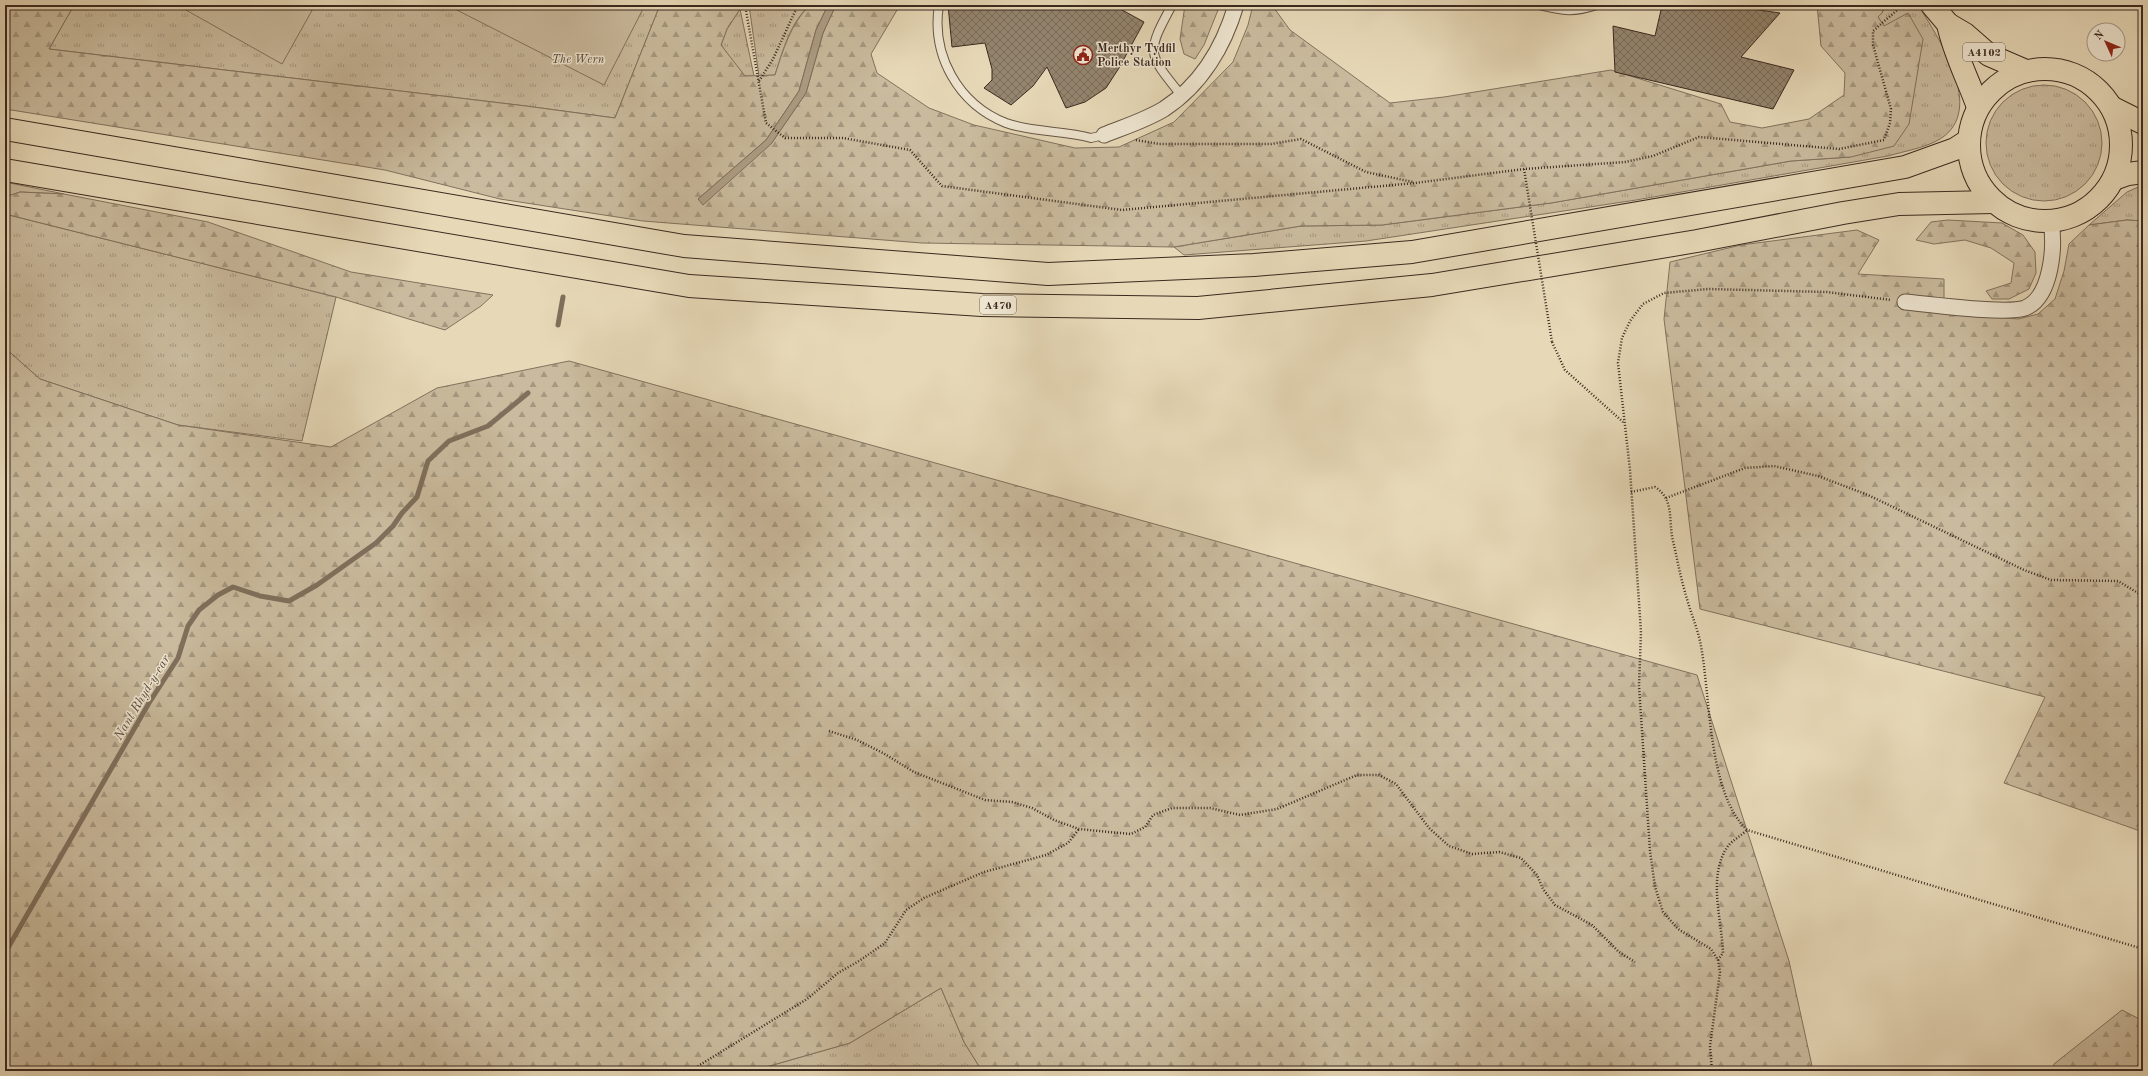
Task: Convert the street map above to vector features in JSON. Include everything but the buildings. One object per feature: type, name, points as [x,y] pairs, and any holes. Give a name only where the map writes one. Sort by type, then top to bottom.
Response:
[{"type":"main road","name":"A4102","points":[[1932,5],[1948,24],[1965,34],[1989,55],[2026,71]]},
{"type":"main road","name":"A4102","points":[[1948,24],[1952,43],[1966,72],[1978,107]]},
{"type":"main road","points":[[2053,69],[2079,76],[2099,90],[2113,108],[2121,131],[2122,155],[2114,180],[2100,199],[2090,208],[2077,215],[2051,222],[2034,221],[2008,212],[1993,202],[1976,178],[1971,165],[1969,140],[1978,107],[2000,83],[2026,71],[2053,69]]},
{"type":"main road","points":[[2113,108],[2143,124]]},
{"type":"main road","points":[[5,129],[684,246],[1048,274],[1254,265],[1412,252],[1905,167],[1955,149],[1969,140]]},
{"type":"main road","name":"A470","points":[[5,170],[689,286],[982,305],[1198,308],[1432,284],[1697,241],[1843,212],[1899,204],[1993,202]]},
{"type":"main road","points":[[2114,180],[2128,174],[2143,172]]},
{"type":"street","points":[[1104,135],[1163,109],[1181,95],[1211,62],[1226,35],[1236,5]]},
{"type":"street","points":[[1905,302],[1996,310],[2024,308],[2037,298],[2046,280],[2053,242],[2051,222]]},
{"type":"lane","points":[[939,5],[937,18],[938,40],[953,81],[980,108],[1007,123],[1091,138],[1104,135]]},
{"type":"lane","points":[[1172,5],[1153,41],[1153,55],[1162,71],[1181,95]]},
{"type":"lane","points":[[1539,5],[1562,10],[1577,11],[1597,5]]},
{"type":"path","points":[[744,5],[766,123],[785,138],[843,138],[910,150],[942,186],[1122,210],[1415,183],[1524,169],[1625,162],[1653,156],[1700,137],[1839,149],[1884,140],[1890,123],[1891,109],[1873,45],[1873,31],[1903,5]]},
{"type":"path","points":[[758,81],[773,59],[798,5]]},
{"type":"path","points":[[1104,135],[1159,144],[1271,144],[1301,139],[1366,172],[1415,183]]},
{"type":"path","points":[[1524,169],[1552,342],[1565,370],[1624,423]]},
{"type":"path","points":[[1712,1071],[1710,1046],[1720,972],[1718,960],[1711,949],[1678,929],[1663,912],[1655,887],[1650,851],[1639,686],[1641,632],[1631,492],[1618,363],[1622,338],[1630,321],[1644,304],[1664,293],[1708,289],[1827,292],[1905,302]]},
{"type":"path","points":[[1666,498],[1745,468],[1774,466],[1818,476],[1868,495],[2024,570],[2051,580],[2118,581],[2143,596]]},
{"type":"path","points":[[1631,492],[1655,487],[1663,492],[1670,504],[1671,535],[1683,584],[1700,641],[1716,758],[1730,807],[1739,822],[1748,830],[2143,949]]},
{"type":"path","points":[[829,731],[857,740],[884,753],[914,772],[985,800],[1012,802],[1032,808],[1054,820],[1079,829],[1131,834],[1144,827],[1153,815],[1172,808],[1210,808],[1240,814],[1277,809],[1357,775],[1379,775],[1396,784],[1429,828],[1449,846],[1472,854],[1500,852],[1521,858],[1537,875],[1543,889],[1555,905],[1592,925],[1619,952],[1635,962]]},
{"type":"path","points":[[690,1071],[807,999],[838,973],[860,961],[885,943],[906,910],[924,898],[984,872],[1046,855],[1068,842],[1079,829]]},
{"type":"path","points":[[1718,960],[1723,953],[1718,899],[1718,866],[1729,845],[1748,830]]},
{"type":"green space","points":[[5,5],[74,5],[49,49],[615,118],[660,5],[739,5],[740,9],[727,29],[721,45],[745,76],[775,75],[788,37],[803,12],[810,5],[828,5],[816,30],[799,91],[766,140],[698,199],[771,144],[806,93],[823,33],[836,5],[900,5],[871,54],[877,73],[929,108],[974,125],[1075,148],[1119,147],[1174,122],[1233,62],[1248,25],[1253,5],[1275,5],[1274,8],[1290,30],[1390,103],[1444,97],[1611,70],[1721,104],[1730,122],[1762,128],[1809,119],[1844,95],[1845,73],[1821,46],[1817,5],[1885,5],[1882,13],[1878,17],[1884,26],[1908,13],[1923,39],[1909,124],[1894,146],[1851,157],[1791,161],[1551,203],[1382,225],[1301,226],[1174,247],[922,243],[643,221],[500,199],[385,170],[5,109]]},
{"type":"green space","name":"The Wern","points":[[74,5],[660,5],[615,118],[49,49]]},
{"type":"green space","points":[[177,5],[315,5],[282,64]]},
{"type":"green space","points":[[447,5],[645,5],[604,85]]},
{"type":"green space","points":[[749,5],[810,5],[792,28],[775,75],[759,76]]},
{"type":"green space","points":[[1185,5],[1220,5],[1204,45],[1195,59],[1184,54],[1180,39]]},
{"type":"green space","points":[[1885,5],[1918,5],[1946,54],[1954,73],[1959,92],[1959,110],[1953,126],[1940,139],[1921,147],[1888,156],[1636,200],[1366,241],[1184,255],[1174,247],[1301,226],[1382,225],[1551,203],[1791,161],[1850,157],[1884,26],[1878,17],[1882,13]]},
{"type":"green space","points":[[740,9],[754,76],[744,76],[721,45],[727,29]]},
{"type":"green space","points":[[2044,85],[2066,89],[2085,102],[2098,121],[2102,143],[2098,165],[2085,184],[2066,197],[2044,201],[2022,197],[2003,184],[1990,165],[1986,143],[1990,121],[2003,102],[2022,89]]},
{"type":"green space","points":[[5,182],[64,194],[20,192],[5,197]]},
{"type":"green space","points":[[2143,185],[2143,221],[2127,220],[2089,225],[2127,192]]},
{"type":"green space","points":[[20,192],[64,194],[208,222],[351,272],[493,295],[481,306],[445,330],[336,297],[5,214],[5,197]]},
{"type":"green space","points":[[5,214],[336,297],[302,441],[178,425],[40,379],[5,348]]},
{"type":"green space","points":[[1948,220],[2002,223],[2023,235],[2035,252],[2036,273],[2029,289],[2009,299],[1992,299],[1986,291],[2011,283],[2014,263],[1991,248],[1965,240],[1934,244],[1916,240],[1931,222]]},
{"type":"green space","points":[[2127,220],[2143,221],[2143,832],[2004,783],[2045,697],[1700,609],[1664,319],[1670,262],[1741,245],[1857,230],[1879,240],[1858,274],[1944,279],[1944,312],[2018,319],[2038,314],[2055,299],[2064,271],[2069,244],[2089,225]]},
{"type":"green space","points":[[5,348],[40,379],[178,425],[331,447],[437,388],[569,361],[1697,675],[1789,961],[1812,1066],[1811,1071],[982,1071],[964,1042],[941,988],[850,1043],[752,1071],[5,1071]]},
{"type":"green space","points":[[941,988],[964,1042],[982,1071],[752,1071],[850,1043]]},
{"type":"green space","points":[[2122,1010],[2143,1021],[2143,1071],[2053,1071],[2054,1064]]},
{"type":"shaded area","points":[[828,5],[836,5],[823,33],[806,93],[771,144],[703,205],[698,199],[766,140],[799,91],[816,30]]},
{"type":"waterway","name":"Nant Rhyd-y-car","points":[[558,325],[563,297]]},
{"type":"waterway","name":"Nant Rhyd-y-car","points":[[5,953],[149,703],[178,658],[188,626],[199,610],[218,595],[233,587],[260,596],[289,601],[317,585],[376,543],[393,526],[402,513],[417,497],[428,461],[449,441],[488,426],[528,393]]},
{"type":"place","name":"Merthyr Tydfil Police Station","points":[[1083,55]]}]
